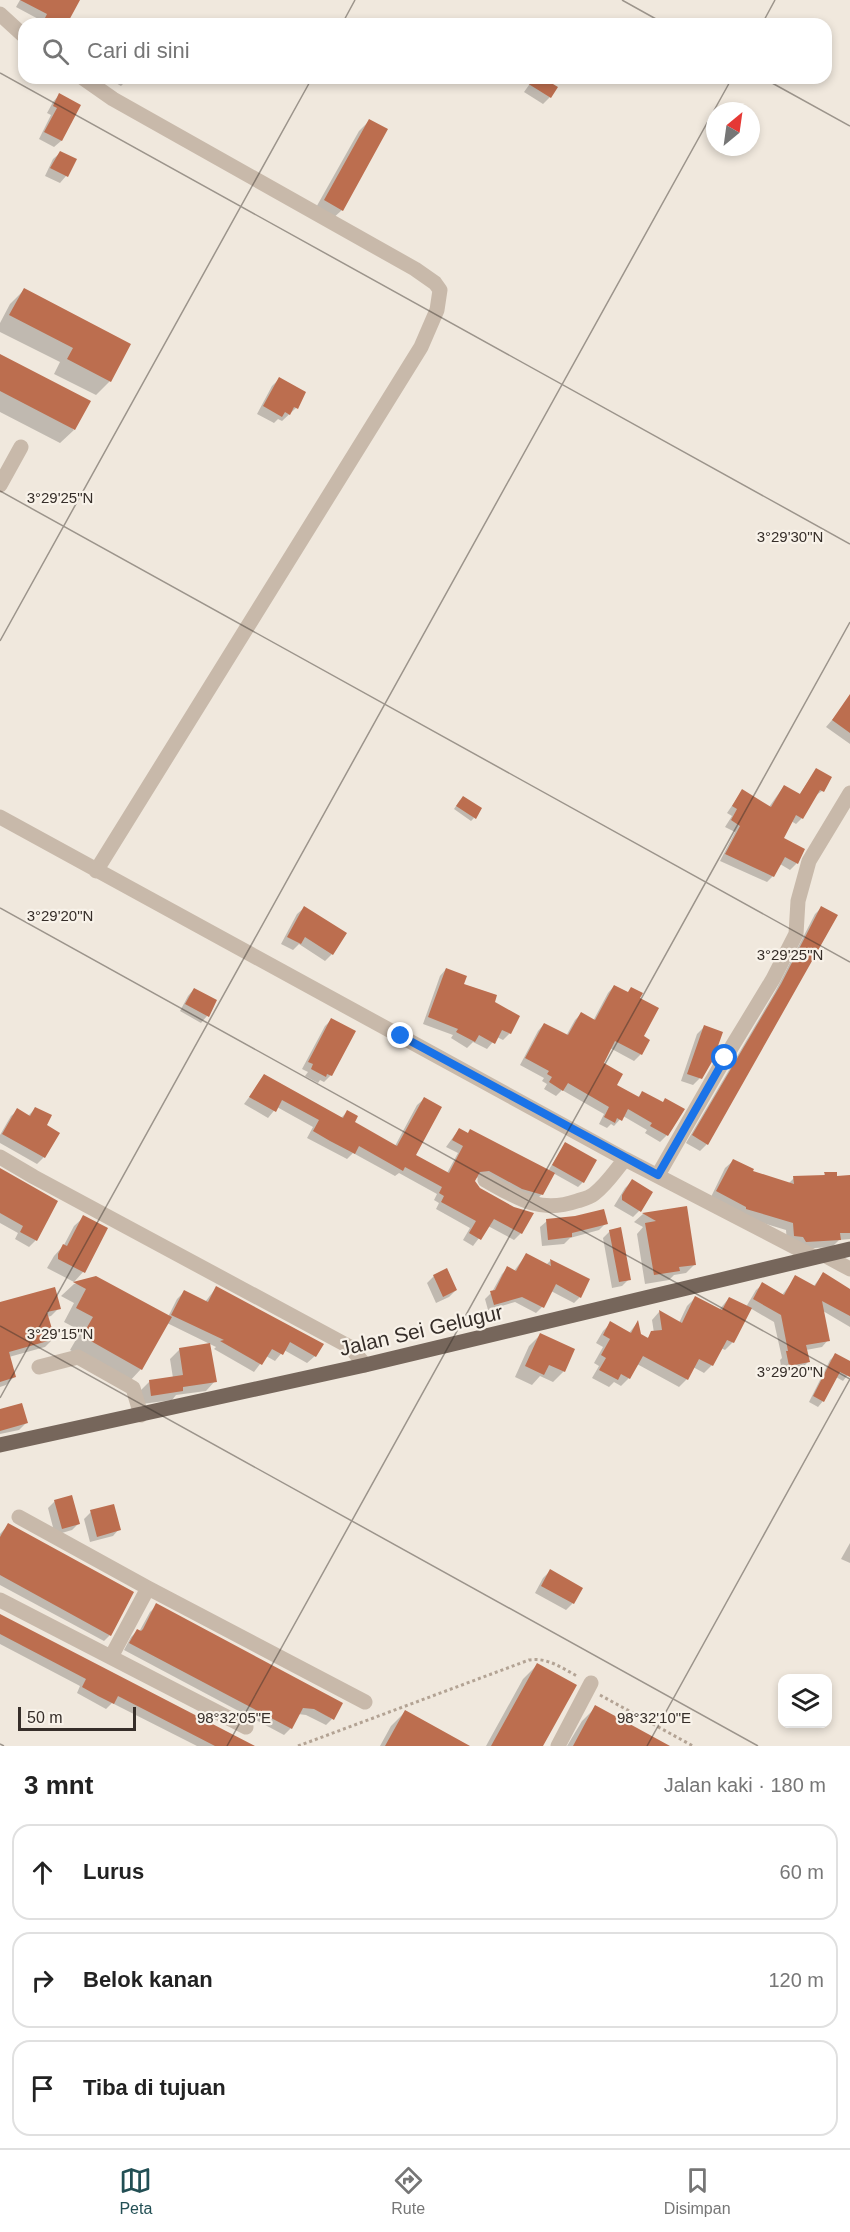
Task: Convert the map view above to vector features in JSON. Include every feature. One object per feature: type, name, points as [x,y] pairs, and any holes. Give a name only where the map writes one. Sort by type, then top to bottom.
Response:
[{"type":"main road","name":"Jalan Sei Gelugur","points":[[0,1445],[365,1365],[850,1249]]},
{"type":"street","points":[[0,7],[3,0]]},
{"type":"street","points":[[0,14],[18,30]]},
{"type":"street","points":[[92,84],[113,99],[415,269],[435,283],[440,290],[437,310],[421,347],[96,871]]},
{"type":"street","points":[[0,485],[21,447]]},
{"type":"street","points":[[658,1175],[773,979],[796,934],[798,901],[809,861],[850,793]]},
{"type":"street","points":[[0,817],[625,1159],[819,1256],[850,1269]]},
{"type":"street","points":[[0,1157],[34,1178],[350,1347],[365,1365]]},
{"type":"street","points":[[485,1180],[519,1200],[544,1207],[570,1204],[592,1196],[625,1159]]},
{"type":"street","points":[[39,1367],[78,1357],[133,1388],[141,1414]]},
{"type":"street","points":[[19,1517],[365,1702]]},
{"type":"street","points":[[111,1657],[148,1588]]},
{"type":"street","points":[[0,1599],[246,1727]]},
{"type":"street","points":[[558,1746],[591,1683]]},
{"type":"path","points":[[298,1746],[539,1658],[591,1683],[596,1693],[693,1746]]},
{"type":"building","points":[[20,0],[80,0],[70,18],[45,18],[47,14]]},
{"type":"building","points":[[529,84],[553,84],[558,87],[551,98]]},
{"type":"building","points":[[59,93],[81,105],[62,141],[44,132],[57,108],[53,106]]},
{"type":"building","points":[[369,119],[388,129],[343,211],[324,200]]},
{"type":"building","points":[[60,151],[77,159],[68,177],[50,168]]},
{"type":"building","points":[[24,288],[131,344],[111,382],[67,359],[73,348],[9,315]]},
{"type":"building","points":[[0,354],[91,401],[75,430],[0,391]]},
{"type":"building","points":[[279,377],[306,392],[298,409],[294,407],[290,415],[285,412],[282,417],[263,406]]},
{"type":"building","points":[[850,694],[850,733],[832,720]]},
{"type":"building","points":[[816,768],[832,777],[824,792],[820,790],[803,819],[796,815],[784,838],[805,849],[798,864],[785,857],[774,877],[725,854],[740,826],[731,820],[737,809],[732,806],[742,789],[771,807],[784,785],[800,794]]},
{"type":"building","points":[[463,796],[482,808],[476,819],[456,806]]},
{"type":"building","points":[[304,906],[347,933],[333,955],[305,937],[301,944],[287,937]]},
{"type":"building","points":[[821,906],[838,915],[708,1145],[692,1135],[781,984]]},
{"type":"building","points":[[446,968],[467,976],[464,984],[497,995],[495,1002],[520,1016],[511,1034],[502,1030],[495,1044],[479,1035],[475,1042],[456,1032],[458,1029],[428,1017]]},
{"type":"building","points":[[614,985],[628,992],[631,987],[643,993],[640,998],[659,1008],[644,1036],[650,1040],[642,1055],[615,1041],[604,1063],[623,1074],[617,1085],[639,1097],[642,1091],[663,1102],[665,1098],[685,1109],[668,1136],[650,1126],[652,1123],[628,1109],[622,1121],[617,1118],[615,1123],[604,1117],[609,1107],[568,1083],[563,1091],[549,1082],[552,1077],[547,1074],[549,1071],[525,1058],[544,1023],[568,1035],[581,1012],[595,1020]]},
{"type":"building","points":[[194,988],[217,1000],[209,1017],[185,1004]]},
{"type":"building","points":[[331,1018],[356,1031],[332,1076],[327,1074],[326,1077],[311,1069],[313,1064],[308,1062]]},
{"type":"building","points":[[704,1025],[723,1032],[713,1060],[702,1079],[687,1074]]},
{"type":"building","points":[[264,1074],[343,1118],[347,1110],[358,1116],[355,1122],[397,1146],[424,1097],[442,1107],[416,1155],[449,1173],[463,1146],[452,1140],[459,1128],[468,1133],[470,1129],[555,1173],[543,1195],[522,1189],[489,1171],[480,1172],[475,1181],[480,1188],[514,1207],[534,1213],[522,1234],[494,1219],[481,1240],[469,1233],[476,1221],[441,1202],[444,1196],[439,1193],[442,1187],[405,1167],[403,1171],[359,1146],[355,1154],[330,1141],[313,1131],[319,1120],[282,1100],[276,1112],[249,1097]]},
{"type":"building","points":[[35,1107],[52,1115],[47,1125],[60,1133],[45,1158],[2,1134],[17,1108],[30,1116]]},
{"type":"building","points":[[565,1142],[597,1160],[584,1183],[552,1165]]},
{"type":"building","points":[[733,1159],[754,1169],[753,1171],[794,1184],[793,1176],[825,1175],[824,1172],[837,1172],[837,1176],[850,1175],[850,1233],[840,1233],[841,1240],[806,1242],[803,1237],[794,1236],[793,1223],[746,1209],[716,1191]]},
{"type":"building","points":[[0,1168],[58,1201],[37,1241],[20,1232],[23,1226],[0,1213]]},
{"type":"building","points":[[632,1179],[653,1192],[641,1212],[622,1200],[622,1195]]},
{"type":"building","points":[[687,1206],[696,1265],[679,1267],[680,1271],[654,1275],[645,1223],[656,1221],[642,1213]]},
{"type":"building","points":[[604,1209],[608,1224],[572,1233],[572,1237],[548,1240],[546,1219],[575,1216]]},
{"type":"building","points":[[83,1215],[108,1228],[85,1273],[58,1259],[63,1244],[67,1246]]},
{"type":"building","points":[[621,1227],[631,1280],[619,1282],[609,1230]]},
{"type":"building","points":[[526,1253],[551,1266],[550,1259],[590,1279],[581,1298],[556,1284],[544,1308],[522,1297],[494,1305],[490,1291],[495,1290],[507,1266],[516,1271]]},
{"type":"building","points":[[447,1268],[457,1290],[443,1297],[433,1275]]},
{"type":"building","points":[[823,1272],[850,1289],[850,1316],[822,1301],[830,1341],[806,1345],[810,1362],[789,1366],[781,1315],[753,1299],[762,1282],[784,1295],[795,1275],[815,1286]]},
{"type":"building","points":[[96,1276],[172,1317],[142,1370],[82,1336],[93,1317],[76,1308],[86,1289],[73,1282]]},
{"type":"building","points":[[216,1286],[324,1344],[316,1357],[290,1342],[283,1355],[272,1349],[262,1365],[220,1341],[224,1340],[171,1315],[184,1290],[208,1302]]},
{"type":"building","points":[[55,1287],[61,1309],[47,1312],[55,1339],[9,1352],[16,1377],[0,1382],[0,1302]]},
{"type":"building","points":[[695,1296],[722,1310],[729,1297],[752,1308],[734,1343],[727,1340],[713,1366],[699,1359],[688,1380],[643,1356],[630,1379],[621,1374],[618,1380],[599,1370],[606,1358],[601,1355],[610,1339],[603,1335],[610,1321],[631,1333],[638,1320],[641,1334],[648,1338],[651,1331],[662,1330],[659,1310],[682,1323]]},
{"type":"building","points":[[540,1333],[575,1349],[565,1372],[549,1365],[544,1375],[525,1366]]},
{"type":"building","points":[[210,1343],[217,1382],[183,1387],[183,1391],[151,1396],[149,1380],[183,1375],[179,1348]]},
{"type":"building","points":[[835,1353],[850,1361],[850,1377],[840,1372],[824,1402],[813,1396]]},
{"type":"building","points":[[22,1403],[28,1423],[0,1431],[0,1409]]},
{"type":"building","points":[[72,1495],[80,1524],[62,1529],[54,1500]]},
{"type":"building","points":[[114,1504],[121,1530],[97,1537],[90,1510]]},
{"type":"building","points":[[8,1523],[134,1592],[111,1636],[0,1575],[0,1537]]},
{"type":"building","points":[[550,1569],[583,1588],[574,1604],[541,1586]]},
{"type":"building","points":[[156,1603],[343,1703],[334,1720],[314,1709],[303,1708],[292,1729],[129,1643],[137,1629],[141,1631],[143,1629]]},
{"type":"building","points":[[0,1614],[255,1746],[215,1746],[118,1696],[114,1704],[98,1696],[82,1687],[86,1679],[0,1634]]},
{"type":"building","points":[[537,1663],[577,1685],[543,1746],[491,1746]]},
{"type":"building","points":[[595,1705],[670,1746],[573,1746]]},
{"type":"building","points":[[405,1710],[470,1746],[385,1746]]},
{"type":"route","points":[[401,1036],[658,1175],[725,1058]]}]
